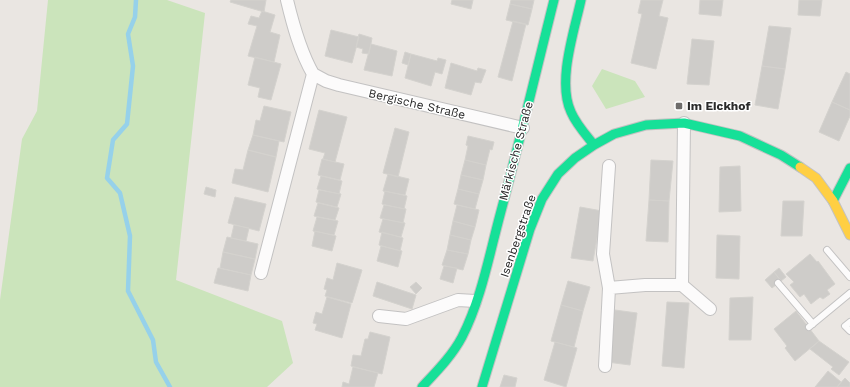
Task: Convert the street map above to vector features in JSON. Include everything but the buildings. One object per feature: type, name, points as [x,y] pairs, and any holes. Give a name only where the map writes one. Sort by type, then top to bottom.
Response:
[{"type":"street","points":[[261,273],[313,74],[303,53],[287,0]]},
{"type":"street","name":"Märkische Straße","points":[[422,387],[439,368],[462,337],[475,301],[523,128],[554,0]]},
{"type":"street","points":[[581,0],[565,73],[565,90],[570,111],[594,145]]},
{"type":"street","name":"Bergische Straße","points":[[313,74],[326,81],[339,85],[523,128]]},
{"type":"street","points":[[682,285],[684,123]]},
{"type":"street","name":"Isenbergstraße","points":[[482,387],[530,229],[542,199],[558,174],[575,158],[614,134],[646,125],[684,123],[740,136],[781,155],[816,178],[833,201],[850,236]]},
{"type":"street","points":[[605,366],[609,288],[603,254],[609,166]]},
{"type":"street","points":[[833,201],[850,168]]},
{"type":"street","points":[[609,288],[645,285],[682,285],[710,309]]},
{"type":"street","points":[[379,316],[406,319],[458,300],[475,301]]},
{"type":"lane","points":[[826,250],[850,277]]},
{"type":"lane","points":[[778,283],[811,326],[850,293]]},
{"type":"lane","points":[[850,322],[845,326],[850,331]]},
{"type":"green space","points":[[48,0],[167,0],[205,13],[176,280],[282,321],[293,363],[267,387],[0,387],[0,300],[22,139],[37,111]]},
{"type":"green space","points":[[602,69],[635,81],[645,97],[606,109],[592,86]]},
{"type":"waterway","points":[[136,0],[135,17],[128,34],[133,66],[127,124],[113,140],[107,178],[120,193],[130,236],[128,291],[153,340],[156,362],[170,387]]},
{"type":"traffic: fast","points":[[422,387],[454,351],[469,323],[488,262],[554,0]]},
{"type":"traffic: fast","points":[[581,0],[568,57],[566,72],[567,100],[573,116],[594,145]]},
{"type":"traffic: fast","points":[[482,387],[530,229],[542,199],[558,174],[575,158],[614,134],[646,125],[684,123],[740,136],[781,155],[800,167]]},
{"type":"traffic: fast","points":[[833,201],[850,168]]},
{"type":"traffic: slow","points":[[800,167],[816,178],[833,201],[850,235]]},
{"type":"place","name":"Im Eickhof","points":[[679,106]]}]
